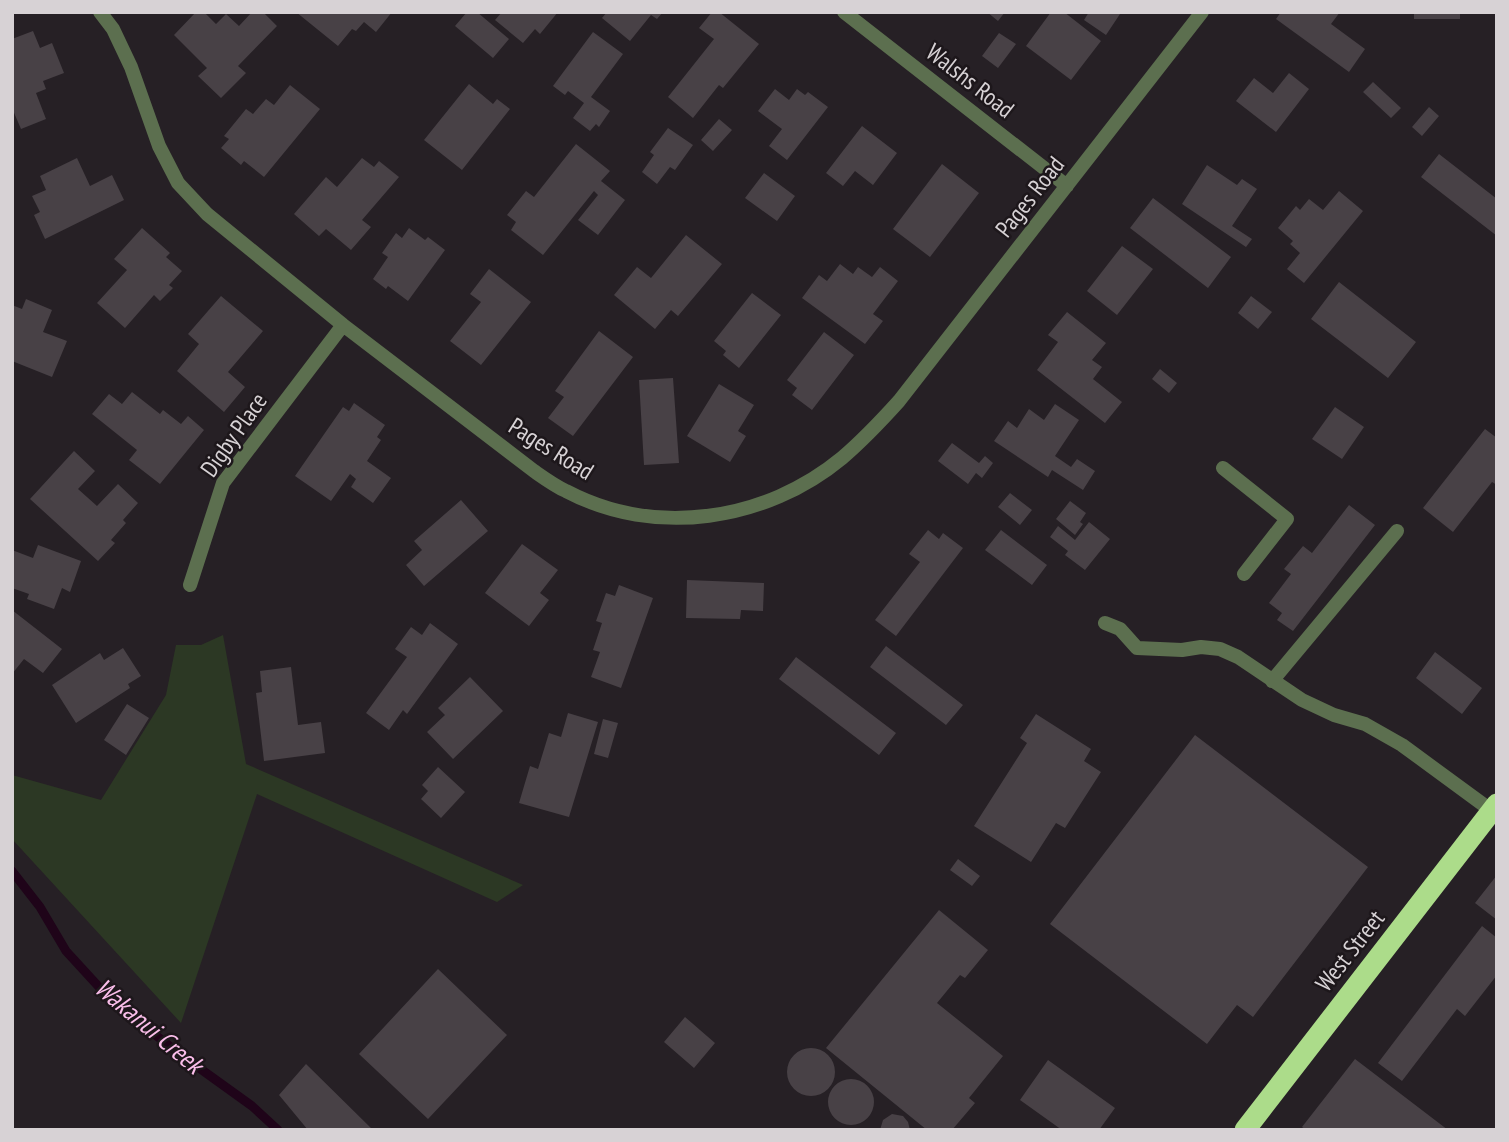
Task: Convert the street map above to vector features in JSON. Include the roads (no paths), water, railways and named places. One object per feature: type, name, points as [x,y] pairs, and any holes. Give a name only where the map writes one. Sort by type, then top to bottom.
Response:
[{"type":"highway","name":"West Street","points":[[1245,1130],[1494,808]]},
{"type":"street","name":"Pages Road","points":[[100,12],[113,29],[131,67],[159,146],[178,183],[206,214],[344,325],[534,471],[567,492],[617,511],[685,519],[724,514],[762,504],[809,481],[841,459],[870,433],[899,401],[1202,12]]},
{"type":"street","name":"Walshs Road","points":[[844,12],[1067,186]]},
{"type":"street","name":"Digby Place","points":[[190,585],[223,483],[344,325]]},
{"type":"street","points":[[1223,468],[1287,519],[1244,574]]},
{"type":"street","points":[[1272,681],[1397,531]]},
{"type":"street","points":[[1105,624],[1120,629],[1137,648],[1167,651],[1201,647],[1220,649],[1238,657],[1302,701],[1334,715],[1365,724],[1402,745],[1494,808]]},
{"type":"waterway","name":"Wakanui Creek","points":[[12,871],[40,907],[66,951],[110,999],[252,1106],[278,1130]]}]
